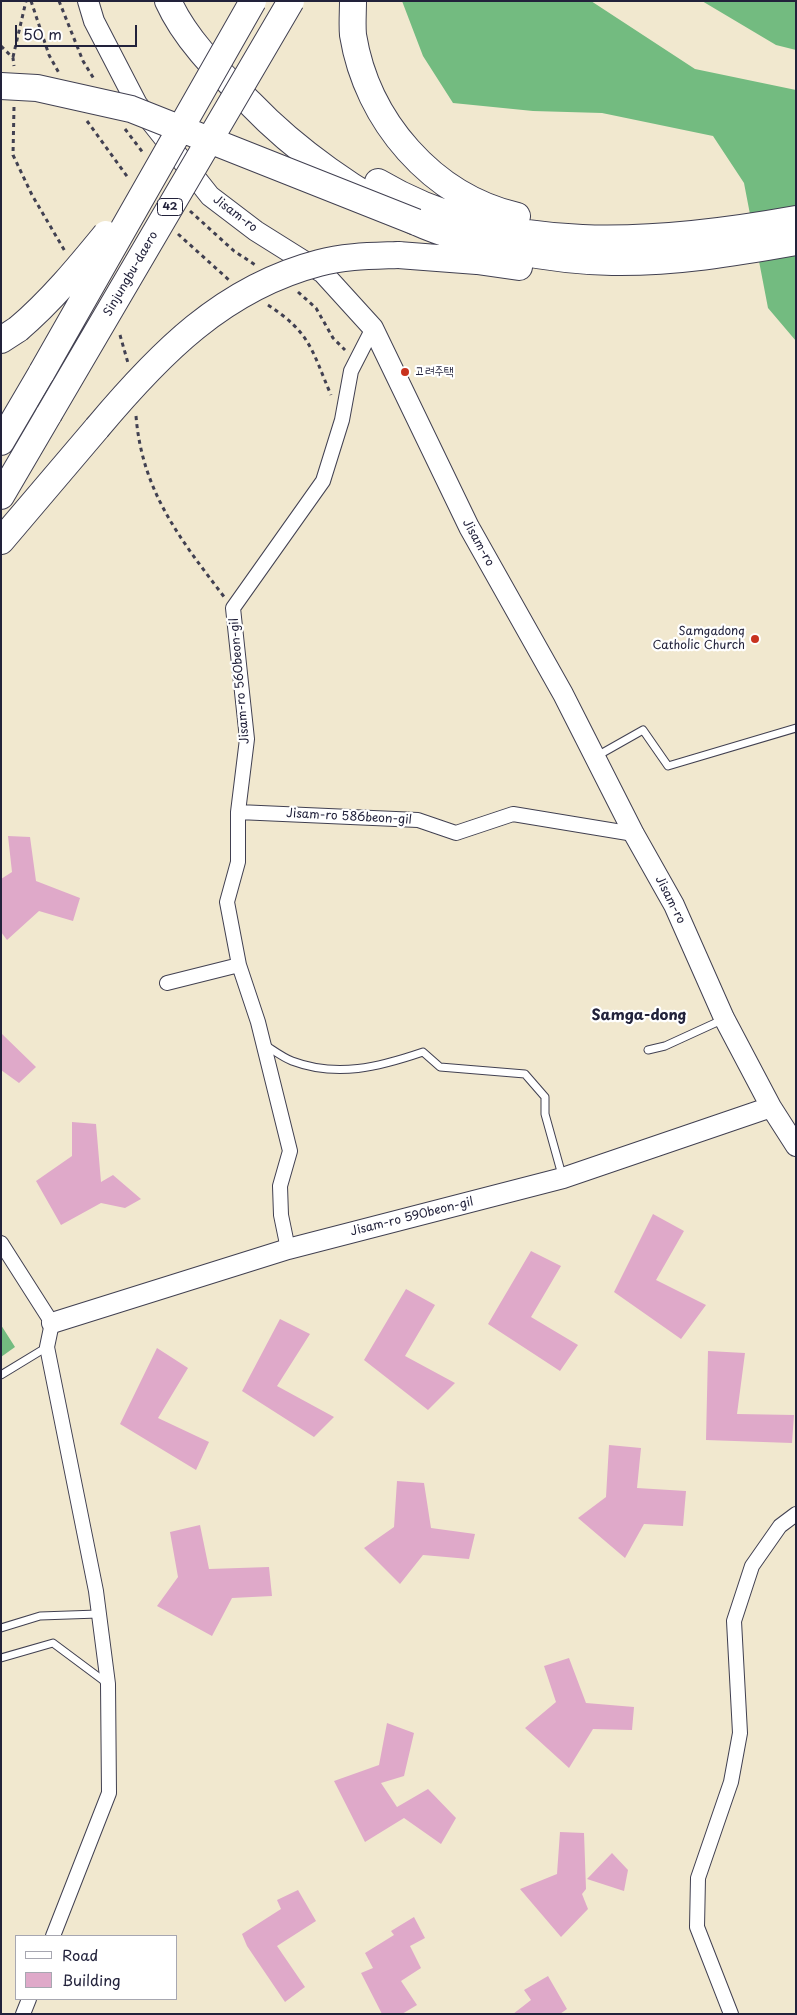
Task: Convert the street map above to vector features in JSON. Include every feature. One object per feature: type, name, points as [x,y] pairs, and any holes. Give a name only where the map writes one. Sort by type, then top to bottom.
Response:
[{"type":"highway","points":[[168,1],[204,56],[276,130],[346,181],[416,222]]},
{"type":"highway","points":[[187,1],[239,73],[266,101],[305,134],[344,162],[387,188],[430,207],[497,227],[568,238],[615,240],[688,236],[796,219]]},
{"type":"highway","name":"42","points":[[1,442],[253,1]]},
{"type":"highway","name":"Sinjungbu-daero","points":[[1,496],[291,1]]},
{"type":"highway","points":[[353,1],[353,34],[363,74],[376,106],[401,142],[426,167],[462,195],[499,212],[615,240]]},
{"type":"highway","points":[[1,86],[46,90],[131,109],[416,222],[495,246],[567,259],[612,262],[666,260],[713,255],[796,242]]},
{"type":"highway","points":[[10,335],[37,313],[71,277],[153,177]]},
{"type":"highway","points":[[1,541],[97,428],[166,351],[201,321],[239,296],[279,276],[320,262],[354,256],[398,255],[565,271],[617,269],[666,260]]},
{"type":"street","name":"Jisam-ro","points":[[88,1],[94,22],[137,104],[210,196],[256,230],[323,272],[373,328],[469,527],[563,694],[634,834],[674,905],[724,1018],[771,1107],[796,1146]]},
{"type":"street","name":"Jisam-ro 560beon-gil","points":[[288,1249],[281,1215],[280,1186],[290,1151],[264,1045],[238,965],[228,902],[238,862],[238,812],[248,739],[233,608],[323,481],[342,420],[351,372],[373,328]]},
{"type":"street","name":"Jisam-ro 586beon-gil","points":[[238,812],[418,820],[456,833],[513,814],[634,834]]},
{"type":"street","points":[[167,984],[238,965]]},
{"type":"street","name":"Jisam-ro 590beon-gil","points":[[52,1323],[288,1249],[563,1178],[771,1107]]},
{"type":"street","points":[[1,1243],[52,1323],[48,1346],[96,1591],[108,1684],[109,1793],[53,1935]]},
{"type":"street","points":[[731,2014],[697,1927],[698,1878],[731,1782],[740,1733],[734,1621],[752,1566],[780,1526],[796,1514]]},
{"type":"street","points":[[23,2014],[29,2000]]},
{"type":"lane","points":[[594,757],[644,730],[668,766],[796,728]]},
{"type":"lane","points":[[648,1050],[665,1046],[724,1018]]},
{"type":"lane","points":[[264,1045],[291,1060],[333,1070],[380,1066],[424,1052],[440,1067],[525,1074],[545,1097],[545,1114],[563,1178]]},
{"type":"lane","points":[[1,1375],[48,1346]]},
{"type":"lane","points":[[1,1628],[40,1616],[98,1614]]},
{"type":"lane","points":[[1,1658],[53,1643],[108,1684]]},
{"type":"path","points":[[13,58],[26,1]]},
{"type":"green space","points":[[402,1],[591,1],[695,69],[796,90],[796,341],[768,308],[744,183],[713,136],[602,113],[533,111],[453,103],[423,56]]},
{"type":"green space","points":[[702,1],[796,1],[796,50],[776,45]]},
{"type":"green space","points":[[1,1325],[15,1347],[1,1357]]},
{"type":"building","points":[[8,836],[30,837],[36,881],[80,898],[73,921],[39,911],[7,940],[1,932],[1,879],[12,872]]},
{"type":"building","points":[[1,1033],[36,1067],[19,1083],[1,1070]]},
{"type":"building","points":[[72,1122],[96,1124],[101,1182],[113,1175],[141,1199],[125,1208],[101,1203],[61,1225],[36,1181],[72,1156]]},
{"type":"building","points":[[653,1214],[684,1231],[656,1280],[706,1305],[681,1339],[614,1292]]},
{"type":"building","points":[[531,1251],[561,1266],[531,1317],[578,1345],[560,1371],[488,1324]]},
{"type":"building","points":[[406,1289],[435,1305],[405,1356],[455,1383],[428,1410],[364,1360]]},
{"type":"building","points":[[280,1319],[310,1334],[277,1386],[334,1417],[314,1437],[242,1391]]},
{"type":"building","points":[[157,1348],[188,1368],[158,1418],[209,1442],[196,1470],[120,1424]]},
{"type":"building","points":[[708,1351],[745,1353],[737,1414],[794,1415],[792,1443],[706,1440]]},
{"type":"building","points":[[609,1445],[641,1448],[637,1488],[686,1491],[683,1526],[644,1524],[625,1558],[578,1518],[606,1497]]},
{"type":"building","points":[[397,1481],[424,1483],[431,1528],[475,1534],[469,1559],[423,1555],[400,1584],[364,1548],[394,1527]]},
{"type":"building","points":[[200,1525],[209,1569],[269,1567],[272,1596],[232,1598],[212,1636],[157,1606],[178,1577],[170,1532]]},
{"type":"building","points":[[569,1658],[586,1703],[634,1707],[632,1730],[593,1729],[569,1768],[525,1728],[556,1702],[544,1666]]},
{"type":"building","points":[[387,1723],[414,1733],[404,1776],[381,1783],[397,1807],[428,1789],[456,1818],[441,1844],[404,1818],[365,1842],[334,1781],[379,1765]]},
{"type":"building","points":[[560,1832],[584,1833],[586,1889],[582,1894],[588,1909],[561,1937],[520,1889],[557,1874]]},
{"type":"building","points":[[612,1853],[628,1870],[624,1891],[587,1879]]},
{"type":"building","points":[[298,1890],[316,1921],[277,1946],[305,1987],[285,2002],[247,1946],[242,1934],[281,1909],[277,1900]]},
{"type":"building","points":[[414,1917],[425,1938],[410,1946],[421,1968],[401,1981],[417,2005],[402,2014],[382,2014],[361,1973],[373,1968],[365,1953],[394,1935],[391,1931]]},
{"type":"building","points":[[548,1976],[567,2009],[560,2014],[513,2014],[531,2000],[524,1990]]},
{"type":"place","name":"고려주택","points":[[405,372]]},
{"type":"place","name":"Samgadong Catholic Church","points":[[755,639]]},
{"type":"district","name":"Samga-dong","points":[[639,1016]]}]
